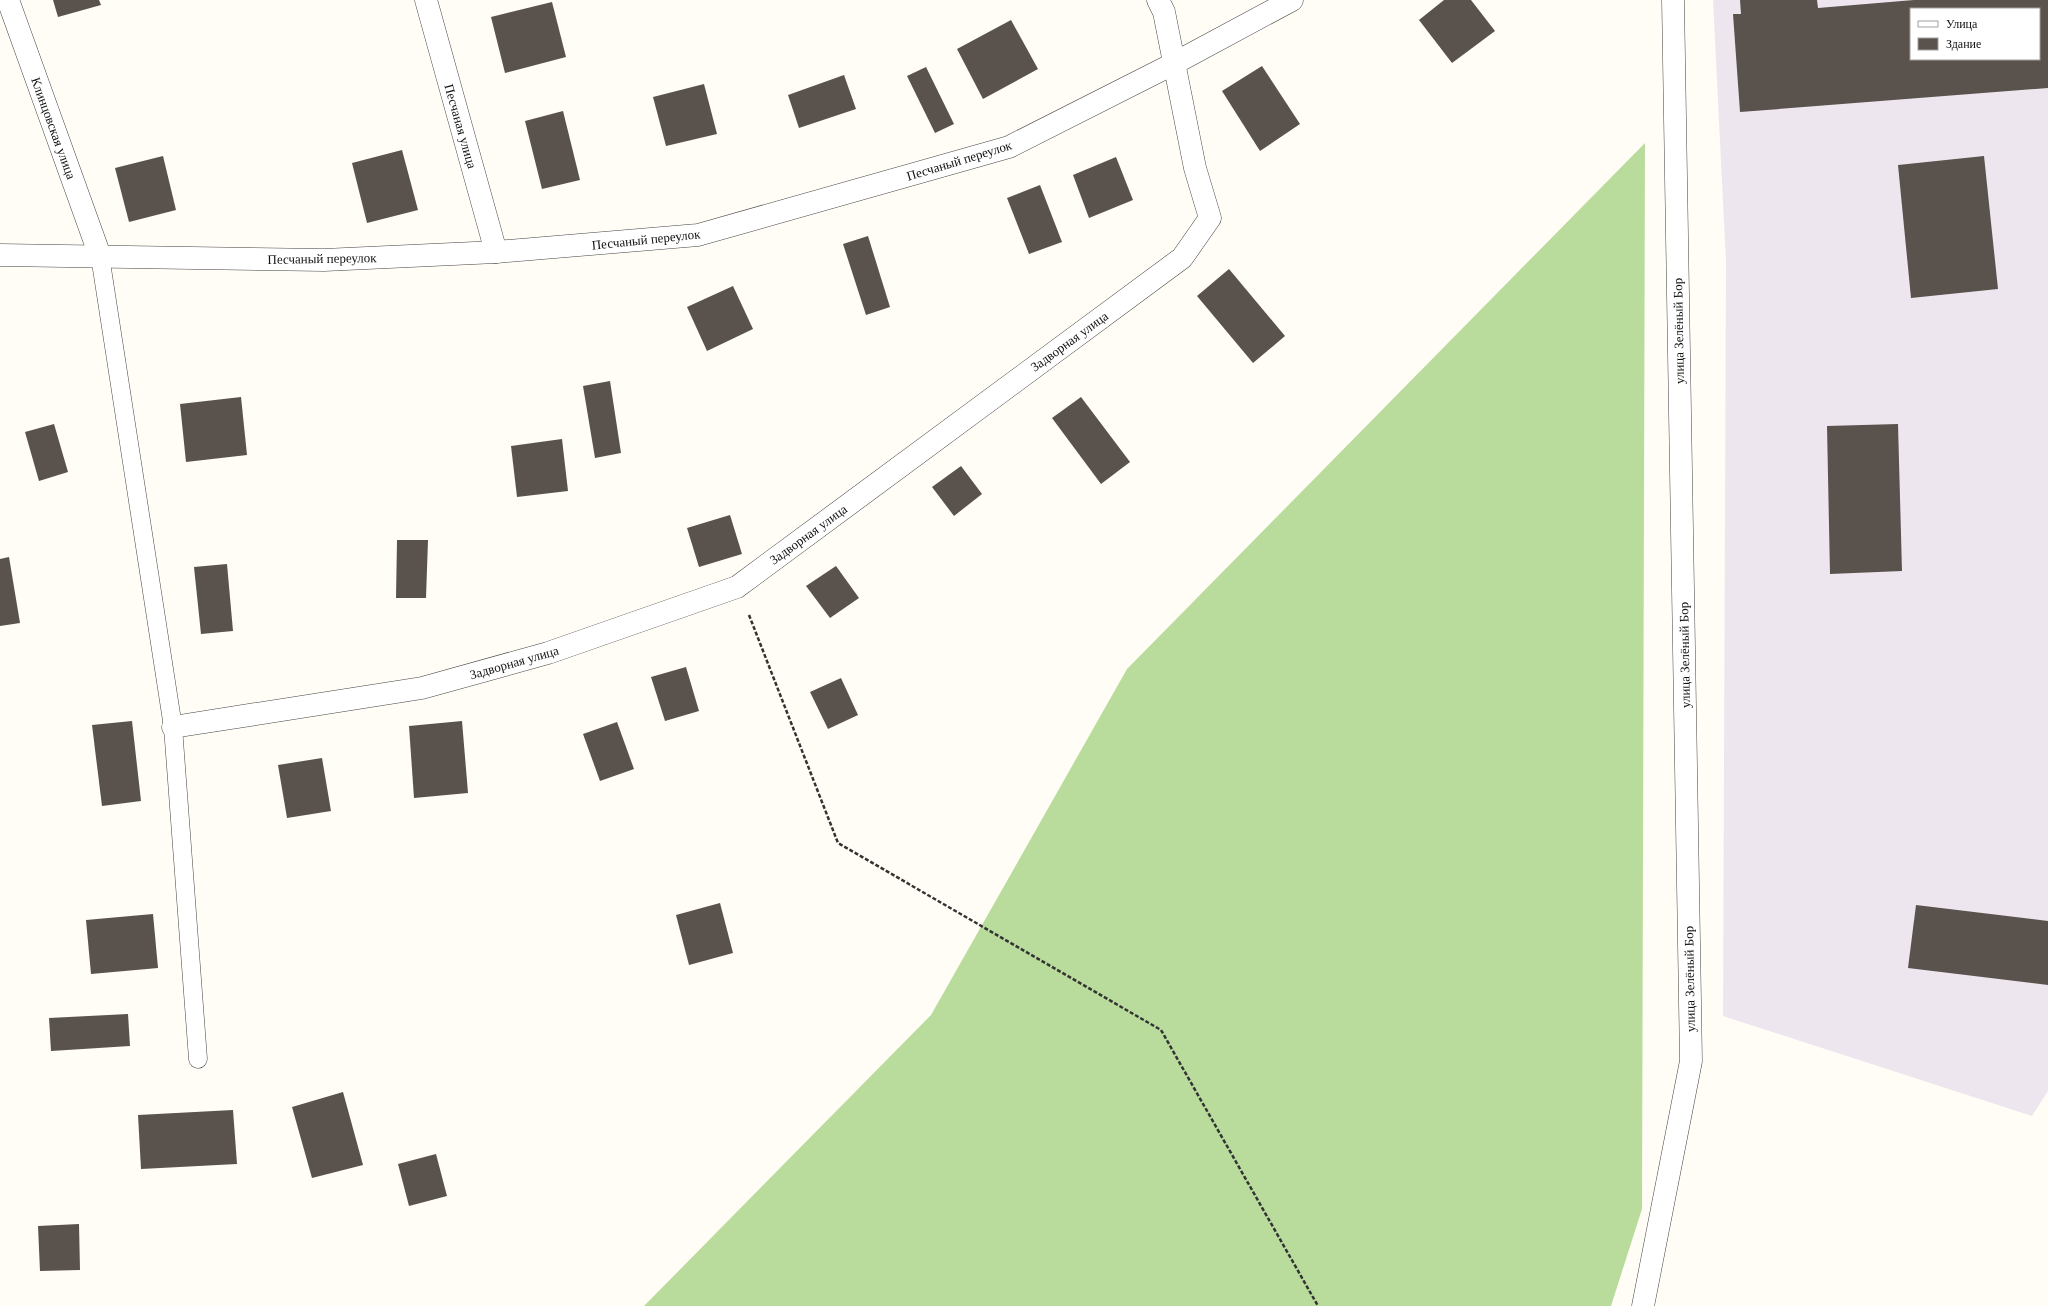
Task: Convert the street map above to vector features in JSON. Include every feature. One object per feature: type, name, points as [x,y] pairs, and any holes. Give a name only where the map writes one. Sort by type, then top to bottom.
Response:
[{"type":"street","name":"Клинцовская улица","points":[[8,0],[100,256]]},
{"type":"street","name":"Песчаная улица","points":[[426,0],[496,252]]},
{"type":"street","points":[[1158,0],[1164,12],[1173,64]]},
{"type":"street","name":"Песчаный переулок","points":[[0,255],[324,260],[496,252],[705,233],[1009,147],[1173,64],[1292,0]]},
{"type":"street","name":"улица Зелёный Бор","points":[[1643,1306],[1691,1061],[1673,0]]},
{"type":"street","name":"Задворная улица","points":[[173,727],[422,688],[548,653],[737,587],[1182,258],[1210,218],[1194,168],[1173,64]]},
{"type":"lane","points":[[100,256],[173,727],[198,1059]]},
{"type":"path","points":[[737,587],[838,843],[1161,1030],[1318,1306]]},
{"type":"shaded area","points":[[1713,0],[2048,0],[2048,1091],[2032,1116],[1723,1016],[1726,262]]},
{"type":"green space","points":[[1645,143],[1642,1209],[1611,1306],[644,1306],[931,1015],[1127,669]]},
{"type":"building","points":[[53,0],[99,0],[101,5],[58,17]]},
{"type":"building","points":[[1444,0],[1471,0],[1495,31],[1452,63],[1419,20]]},
{"type":"building","points":[[1740,0],[1817,0],[1818,8],[1914,0],[2048,0],[2048,88],[1740,112],[1733,14],[1741,14]]},
{"type":"building","points":[[552,2],[566,57],[505,73],[491,17]]},
{"type":"building","points":[[1011,20],[1038,69],[983,99],[957,49]]},
{"type":"building","points":[[1262,66],[1300,124],[1260,151],[1222,91]]},
{"type":"building","points":[[926,67],[954,124],[935,133],[907,76]]},
{"type":"building","points":[[844,75],[856,109],[799,128],[788,95]]},
{"type":"building","points":[[704,84],[717,134],[666,146],[653,97]]},
{"type":"building","points":[[563,111],[580,180],[542,189],[525,121]]},
{"type":"building","points":[[402,150],[418,210],[367,223],[352,163]]},
{"type":"building","points":[[163,156],[176,210],[129,222],[115,168]]},
{"type":"building","points":[[1984,156],[1998,289],[1911,298],[1898,165]]},
{"type":"building","points":[[1116,157],[1133,200],[1089,218],[1073,175]]},
{"type":"building","points":[[1040,185],[1062,242],[1029,254],[1007,198]]},
{"type":"building","points":[[868,236],[890,307],[866,315],[843,244]]},
{"type":"building","points":[[1229,269],[1285,336],[1253,363],[1197,296]]},
{"type":"building","points":[[733,286],[753,329],[707,351],[687,307]]},
{"type":"building","points":[[610,381],[621,453],[595,458],[583,386]]},
{"type":"building","points":[[241,397],[247,455],[186,462],[180,404]]},
{"type":"building","points":[[1081,397],[1130,462],[1101,484],[1052,418]]},
{"type":"building","points":[[54,424],[68,472],[39,481],[25,432]]},
{"type":"building","points":[[1898,424],[1902,571],[1830,574],[1827,426]]},
{"type":"building","points":[[562,439],[568,491],[517,497],[511,446]]},
{"type":"building","points":[[961,466],[982,494],[954,516],[932,487]]},
{"type":"building","points":[[730,515],[742,554],[699,567],[687,528]]},
{"type":"building","points":[[397,540],[428,540],[426,598],[396,598]]},
{"type":"building","points":[[9,557],[20,623],[0,626],[0,559]]},
{"type":"building","points":[[227,564],[233,631],[201,634],[194,567]]},
{"type":"building","points":[[836,566],[859,598],[830,618],[806,586]]},
{"type":"building","points":[[686,667],[699,711],[665,721],[651,677]]},
{"type":"building","points":[[841,678],[858,715],[828,729],[810,692]]},
{"type":"building","points":[[132,721],[141,801],[102,806],[92,725]]},
{"type":"building","points":[[462,721],[468,793],[414,798],[409,726]]},
{"type":"building","points":[[617,722],[634,769],[600,781],[583,734]]},
{"type":"building","points":[[322,758],[331,811],[287,818],[278,765]]},
{"type":"building","points":[[720,903],[733,953],[689,965],[676,915]]},
{"type":"building","points":[[1916,905],[2048,921],[2048,985],[1908,968]]},
{"type":"building","points":[[153,914],[158,968],[91,974],[86,920]]},
{"type":"building","points":[[128,1014],[130,1046],[51,1051],[49,1018]]},
{"type":"building","points":[[343,1092],[363,1165],[312,1178],[292,1107]]},
{"type":"building","points":[[233,1110],[237,1164],[141,1169],[138,1115]]},
{"type":"building","points":[[436,1154],[447,1196],[409,1206],[398,1164]]},
{"type":"building","points":[[79,1224],[80,1270],[40,1271],[38,1226]]}]
